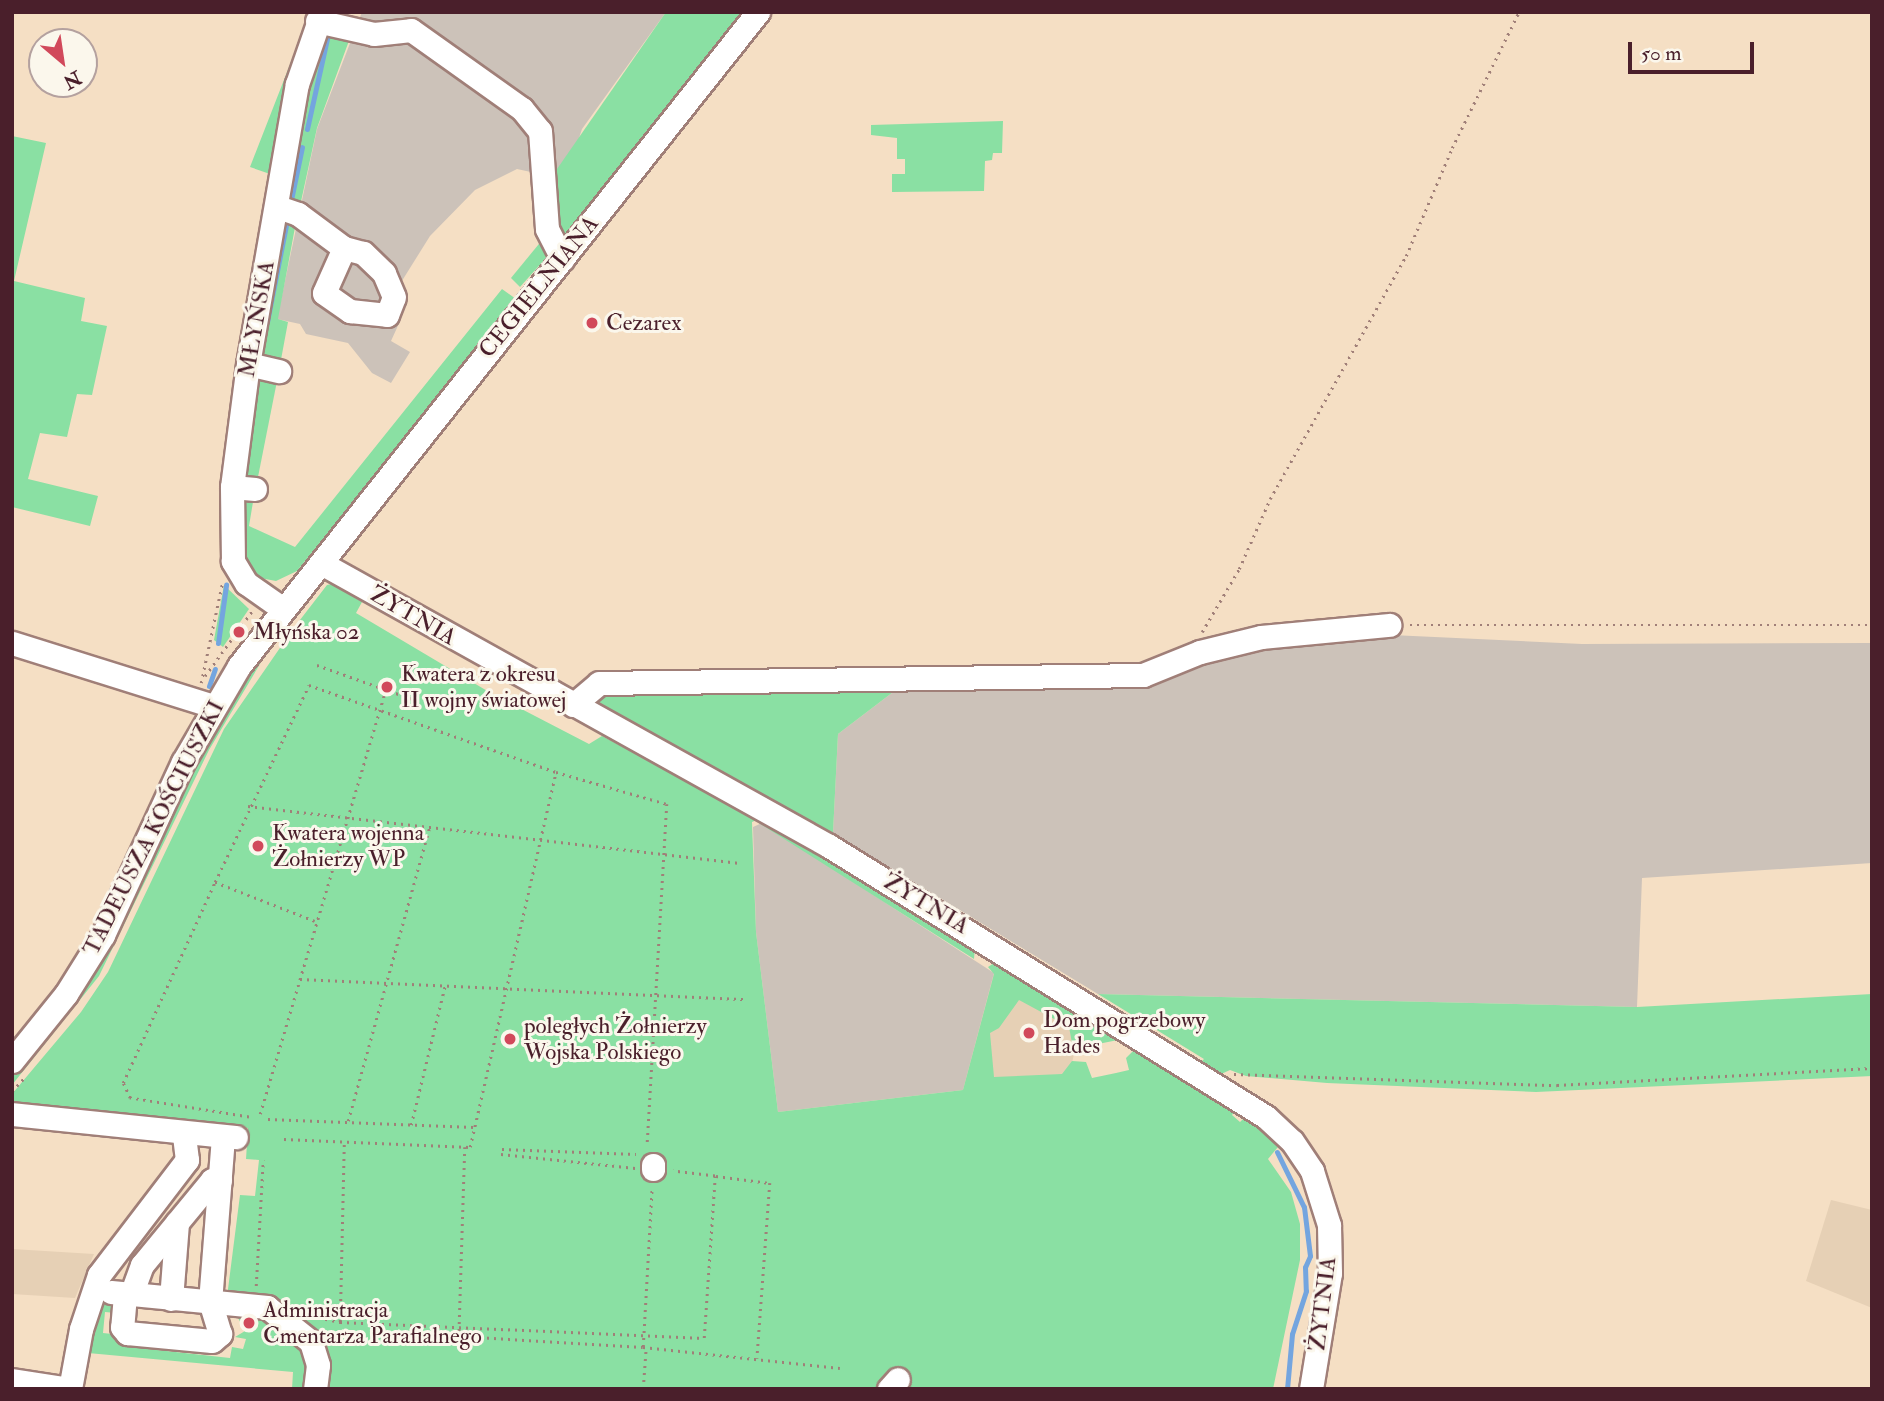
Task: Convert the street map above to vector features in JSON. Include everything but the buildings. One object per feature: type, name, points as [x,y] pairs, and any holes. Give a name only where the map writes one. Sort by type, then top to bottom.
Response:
[{"type":"street","name":"CEGIELNIANA","points":[[321,563],[758,12]]},
{"type":"street","points":[[320,17],[374,34],[411,30],[522,109],[540,131],[547,229],[562,259]]},
{"type":"street","name":"MŁYŃSKA","points":[[283,609],[246,583],[233,561],[232,487],[248,364],[298,84],[320,17]]},
{"type":"street","points":[[278,207],[298,214],[344,248]]},
{"type":"street","points":[[248,364],[279,371]]},
{"type":"street","points":[[232,487],[255,489]]},
{"type":"street","name":"TADEUSZA KOŚCIUSZKI","points":[[12,1060],[66,994],[103,935],[204,703],[321,563]]},
{"type":"street","name":"ŻYTNIA","points":[[321,563],[829,846],[1221,1086],[1292,1141],[1312,1171],[1325,1204],[1329,1273],[1311,1389]]},
{"type":"street","points":[[573,705],[598,682],[1143,675],[1188,656],[1261,637],[1389,625]]},
{"type":"street","points":[[12,643],[204,703]]},
{"type":"street","points":[[12,1114],[184,1135],[230,1137],[220,1180],[210,1302],[221,1326],[220,1334],[212,1341],[127,1333],[122,1327],[128,1295],[142,1265],[212,1180],[220,1180]]},
{"type":"street","points":[[12,1380],[70,1389],[94,1289],[117,1247],[187,1160],[184,1135]]},
{"type":"street","points":[[171,1298],[177,1222]]},
{"type":"street","points":[[94,1289],[128,1295],[255,1306],[275,1312],[311,1342],[318,1365],[315,1389]]},
{"type":"path","points":[[1188,656],[1406,256],[1452,148],[1519,12]]},
{"type":"path","points":[[204,703],[204,678],[224,574]]},
{"type":"path","points":[[227,580],[230,586]]},
{"type":"path","points":[[204,678],[250,616],[251,603]]},
{"type":"path","points":[[1389,625],[1872,625]]},
{"type":"path","points":[[317,665],[418,701]]},
{"type":"path","points":[[249,1117],[130,1098],[122,1087],[248,806],[309,685],[556,772],[667,804],[647,1155],[502,1149]]},
{"type":"path","points":[[260,1114],[345,818],[386,689]]},
{"type":"path","points":[[284,1139],[470,1147],[538,840],[556,772]]},
{"type":"path","points":[[248,806],[738,863]]},
{"type":"path","points":[[348,1121],[430,826]]},
{"type":"path","points":[[215,882],[315,921]]},
{"type":"path","points":[[299,979],[388,980],[747,999]]},
{"type":"path","points":[[411,1125],[446,984]]},
{"type":"path","points":[[1221,1086],[1235,1073],[1557,1085],[1872,1068]]},
{"type":"path","points":[[268,1119],[474,1127]]},
{"type":"path","points":[[340,1322],[344,1143]]},
{"type":"path","points":[[465,1147],[459,1336],[645,1347],[840,1368]]},
{"type":"path","points":[[501,1154],[653,1167],[771,1183],[757,1359]]},
{"type":"path","points":[[255,1306],[263,1160]]},
{"type":"path","points":[[643,1389],[653,1167]]},
{"type":"path","points":[[299,1314],[340,1322],[704,1338],[716,1175]]},
{"type":"shaded area","points":[[362,12],[666,12],[582,129],[551,222],[540,174],[517,169],[475,190],[430,236],[400,284],[401,319],[391,341],[410,352],[391,383],[372,373],[348,343],[306,334],[300,324],[277,319],[317,129]]},
{"type":"shaded area","points":[[1370,634],[1582,644],[1872,643],[1872,863],[1642,878],[1637,1007],[1098,994],[833,833],[838,734],[901,686],[1196,661]]},
{"type":"shaded area","points":[[762,823],[994,973],[963,1090],[778,1112],[756,932],[753,827]]},
{"type":"shaded area","name":"Dom pogrzebowy Hades","points":[[994,973],[1082,1022],[1066,1087],[963,1090]]},
{"type":"shaded area","points":[[1831,1200],[1872,1210],[1872,1308],[1806,1281]]},
{"type":"shaded area","points":[[12,1249],[94,1254],[75,1298],[12,1294]]},
{"type":"green space","points":[[666,12],[744,12],[562,240],[551,222],[557,169]]},
{"type":"green space","points":[[321,34],[350,38],[317,128],[300,206],[291,200],[289,188],[304,94]]},
{"type":"green space","points":[[296,49],[283,100],[270,174],[250,167]]},
{"type":"green space","points":[[1003,121],[1002,153],[993,153],[992,160],[985,161],[984,191],[892,192],[892,174],[905,174],[905,159],[897,159],[897,138],[871,135],[871,125]]},
{"type":"green space","points":[[12,136],[46,143],[14,281],[85,298],[81,321],[107,326],[92,395],[77,394],[67,437],[40,433],[28,479],[98,496],[90,526],[12,507]]},
{"type":"green space","points":[[287,220],[296,222],[278,319],[288,322],[280,365],[259,360]]},
{"type":"green space","points":[[543,239],[546,258],[520,287],[511,278]]},
{"type":"green space","points":[[502,289],[516,299],[297,571],[276,581],[255,577],[243,562],[239,494],[254,496],[249,526],[295,547]]},
{"type":"green space","points":[[254,372],[278,376],[257,482],[242,480]]},
{"type":"green space","points":[[332,584],[362,602],[356,613],[489,692],[589,744],[602,736],[759,819],[752,822],[756,932],[778,1112],[963,1090],[994,974],[988,967],[997,961],[1118,1034],[1118,1040],[1093,1045],[1072,1043],[1069,1027],[1019,1000],[999,1028],[990,1033],[994,1077],[1062,1074],[1072,1061],[1086,1062],[1092,1078],[1116,1073],[1129,1070],[1126,1058],[1137,1047],[1203,1089],[1211,1099],[1213,1096],[1235,1111],[1232,1115],[1240,1122],[1245,1117],[1258,1126],[1278,1147],[1268,1159],[1291,1192],[1300,1224],[1300,1260],[1273,1389],[292,1389],[293,1372],[88,1353],[84,1344],[101,1305],[113,1299],[116,1313],[105,1312],[103,1333],[121,1335],[121,1346],[230,1358],[232,1347],[243,1349],[246,1339],[235,1337],[245,1331],[227,1297],[240,1195],[255,1196],[259,1160],[246,1159],[248,1128],[12,1108],[12,1094],[81,1012],[108,972],[224,729],[293,629],[327,585]]},
{"type":"green space","points":[[224,585],[249,609],[223,647],[214,640]]},
{"type":"green space","points":[[273,642],[209,750],[99,976],[12,1085],[12,1076],[76,1000],[111,946],[212,732]]},
{"type":"green space","points":[[901,686],[838,734],[833,833],[650,732],[646,737],[593,708],[590,693]]},
{"type":"green space","points":[[768,818],[975,947],[974,959],[759,823]]},
{"type":"green space","points":[[1098,994],[1637,1007],[1872,994],[1872,1076],[1536,1092],[1327,1083],[1246,1076],[1230,1070],[1219,1075],[1199,1064],[1204,1059]]},
{"type":"waterway","points":[[307,129],[328,34]]},
{"type":"waterway","points":[[291,200],[302,147]]},
{"type":"waterway","points":[[267,322],[287,220]]},
{"type":"waterway","points":[[218,643],[226,585]]},
{"type":"waterway","points":[[209,686],[215,669]]},
{"type":"waterway","points":[[1277,1152],[1304,1207],[1310,1256],[1305,1267],[1306,1291],[1292,1334],[1287,1389]]},
{"type":"place","name":"Cezarex","points":[[592,323]]},
{"type":"place","name":"Młyńska 02","points":[[239,632]]},
{"type":"place","name":"Kwatera z okresu II wojny światowej","points":[[387,687]]},
{"type":"place","name":"Kwatera wojenna Żołnierzy WP","points":[[258,846]]},
{"type":"place","name":"Dom pogrzebowy Hades","points":[[1029,1033]]},
{"type":"place","name":"poległych Żołnierzy Wojska Polskiego","points":[[510,1039]]},
{"type":"place","name":"Administracja Cmentarza Parafialnego","points":[[249,1323]]}]
